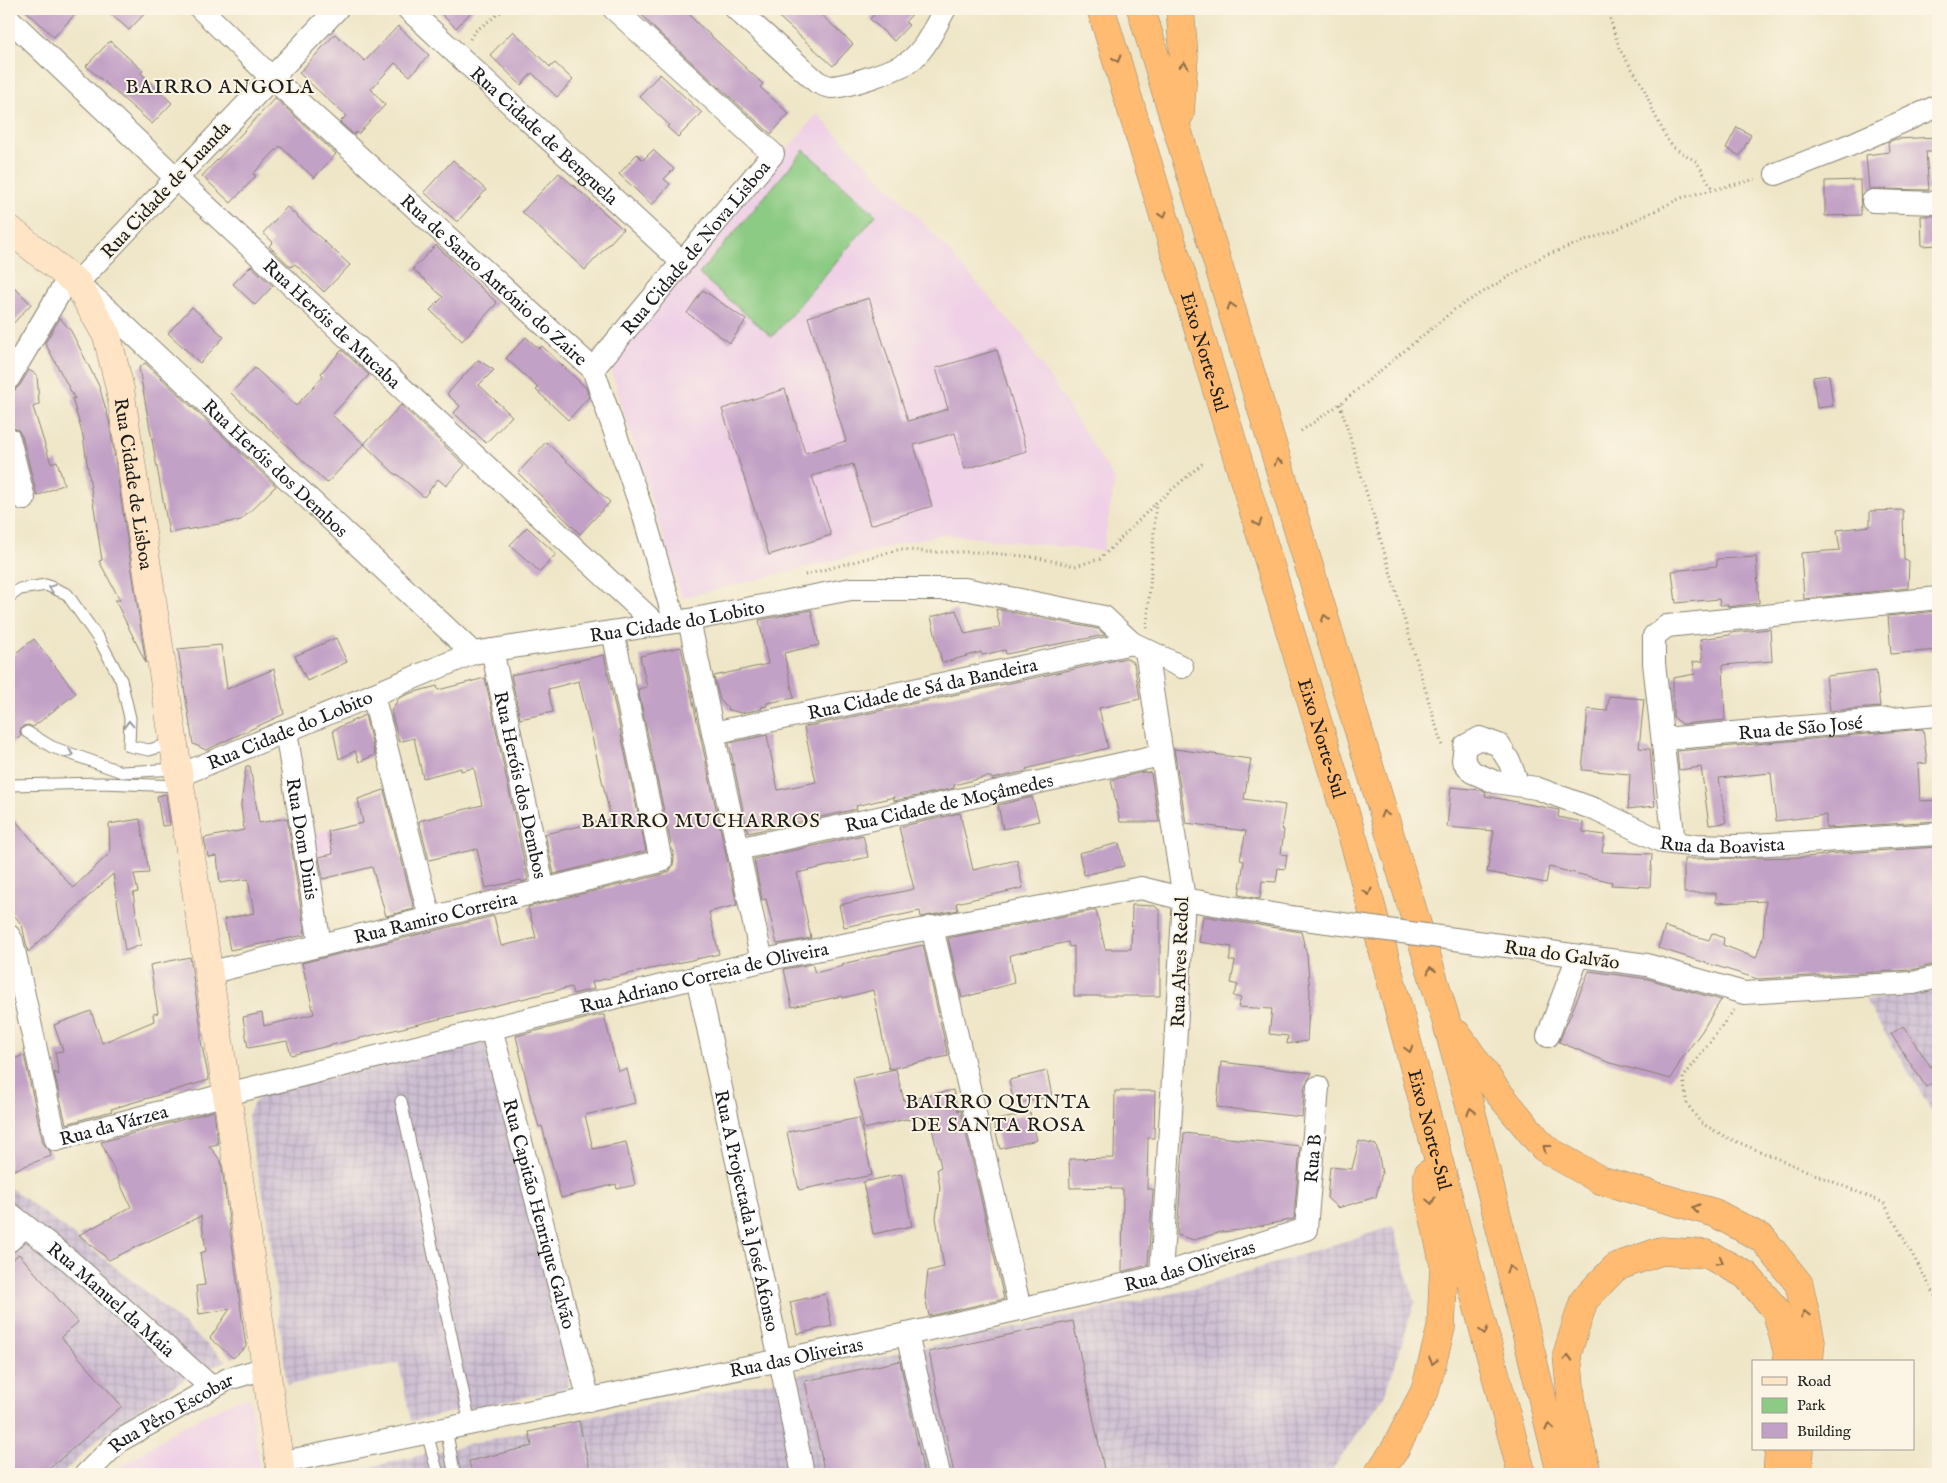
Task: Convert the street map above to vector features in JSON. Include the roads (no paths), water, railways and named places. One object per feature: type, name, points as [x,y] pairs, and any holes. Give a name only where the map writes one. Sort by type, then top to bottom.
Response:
[{"type":"highway","name":"Eixo Norte-Sul","points":[[1141,9],[1445,1017],[1470,1106],[1561,1474]]},
{"type":"highway","points":[[1179,131],[1184,57],[1180,9]]},
{"type":"highway","name":"Eixo Norte-Sul","points":[[1101,10],[1355,845],[1522,1474]]},
{"type":"highway","points":[[1445,1017],[1496,1090],[1544,1148],[1600,1180],[1715,1213],[1763,1239],[1799,1284],[1811,1341],[1809,1360]]},
{"type":"highway","points":[[1378,1474],[1394,1451],[1425,1391],[1441,1328],[1444,1265],[1428,1190],[1428,1117]]},
{"type":"highway","points":[[1587,1474],[1572,1407],[1567,1354],[1584,1300],[1616,1267],[1661,1251],[1670,1251],[1706,1254],[1746,1274],[1776,1310],[1788,1354],[1787,1360]]},
{"type":"highway","points":[[1777,1474],[1779,1450]]},
{"type":"highway","points":[[1798,1474],[1800,1450]]},
{"type":"street","name":"Rua de Santo António do Zaire","points":[[201,9],[272,78],[593,369],[643,513],[674,622],[713,733],[762,961]]},
{"type":"street","name":"Rua Cidade de Luanda","points":[[9,378],[73,280],[176,178],[337,9]]},
{"type":"street","name":"Rua Cidade de Benguela","points":[[408,9],[682,262]]},
{"type":"street","name":"Rua Cidade de Nova Lisboa","points":[[593,369],[773,154],[614,9]]},
{"type":"street","points":[[736,9],[817,82],[829,87],[843,86],[893,69],[910,60],[924,44],[945,9]]},
{"type":"street","name":"Rua Heróis de Mucaba","points":[[9,19],[176,178],[674,622]]},
{"type":"street","points":[[1776,174],[1850,145],[1938,106]]},
{"type":"street","points":[[1873,201],[1938,203]]},
{"type":"street","name":"Rua Cidade de Lisboa","points":[[9,229],[73,280],[106,336],[120,389],[227,1094],[280,1469]]},
{"type":"street","name":"Rua Heróis dos Dembos","points":[[73,280],[483,652],[544,890]]},
{"type":"street","points":[[9,439],[24,499]]},
{"type":"street","name":"Rua Cidade do Lobito","points":[[178,777],[373,695],[483,652],[674,622],[851,589],[965,589],[1104,617],[1139,647],[1182,667]]},
{"type":"street","points":[[1674,843],[1654,663],[1654,636],[1667,626],[1938,598]]},
{"type":"street","name":"Rua Ramiro Correira","points":[[208,973],[662,861],[613,632]]},
{"type":"street","name":"Rua Cidade de Sá da Bandeira","points":[[713,733],[1139,647]]},
{"type":"street","name":"Rua Alves Redol","points":[[1139,647],[1161,755],[1184,899],[1161,1275]]},
{"type":"street","points":[[373,695],[430,918]]},
{"type":"street","name":"Rua de São José","points":[[1663,739],[1938,715]]},
{"type":"street","name":"Rua Dom Dinis","points":[[286,731],[320,945]]},
{"type":"street","name":"Rua da Boavista","points":[[1518,785],[1510,764],[1499,745],[1480,738],[1465,746],[1463,760],[1472,772],[1495,782],[1536,788],[1594,809],[1663,842],[1689,845],[1737,846],[1938,834]]},
{"type":"street","name":"Rua Cidade de Moçâmedes","points":[[738,848],[1161,755]]},
{"type":"street","name":"Rua Adriano Correia de Oliveira","points":[[227,1094],[762,961],[1141,888],[1184,899]]},
{"type":"street","name":"Rua do Galvão","points":[[1184,899],[1290,918],[1648,965],[1744,992],[1913,983],[1938,977]]},
{"type":"street","points":[[932,927],[1020,1309]]},
{"type":"street","name":"Rua da Várzea","points":[[9,936],[12,941],[56,1140],[227,1094]]},
{"type":"street","points":[[1548,1036],[1578,956]]},
{"type":"street","name":"Rua A Projectada à José Afonso","points":[[697,977],[803,1474]]},
{"type":"street","name":"Rua Capitão Henrique Galvão","points":[[491,1028],[589,1400]]},
{"type":"street","name":"Rua B","points":[[1306,1229],[1318,1087]]},
{"type":"street","points":[[9,1241],[17,1220]]},
{"type":"street","name":"Rua Manuel da Maia","points":[[17,1220],[70,1261],[212,1388]]},
{"type":"street","name":"Rua das Oliveiras","points":[[280,1469],[437,1431],[907,1334],[1144,1280],[1306,1229]]},
{"type":"street","points":[[907,1334],[939,1474]]},
{"type":"street","name":"Rua Pêro Escobar","points":[[86,1474],[118,1441],[228,1379],[266,1368]]},
{"type":"lane","points":[[9,597],[20,589],[46,585],[67,594],[100,641],[121,680],[130,718],[129,746],[149,750],[173,743]]},
{"type":"lane","points":[[27,732],[52,747],[122,772],[178,777]]},
{"type":"lane","points":[[9,783],[11,785],[102,783],[178,777]]},
{"type":"lane","points":[[401,1101],[470,1424]]},
{"type":"lane","points":[[437,1431],[454,1471]]},
{"type":"lane","points":[[437,1431],[438,1474]]},
{"type":"district","name":"BAIRRO ANGOLA","points":[[220,86]]},
{"type":"district","name":"BAIRRO MUCHARROS","points":[[701,820]]},
{"type":"district","name":"BAIRRO QUINTA DE SANTA ROSA","points":[[998,1112]]}]
